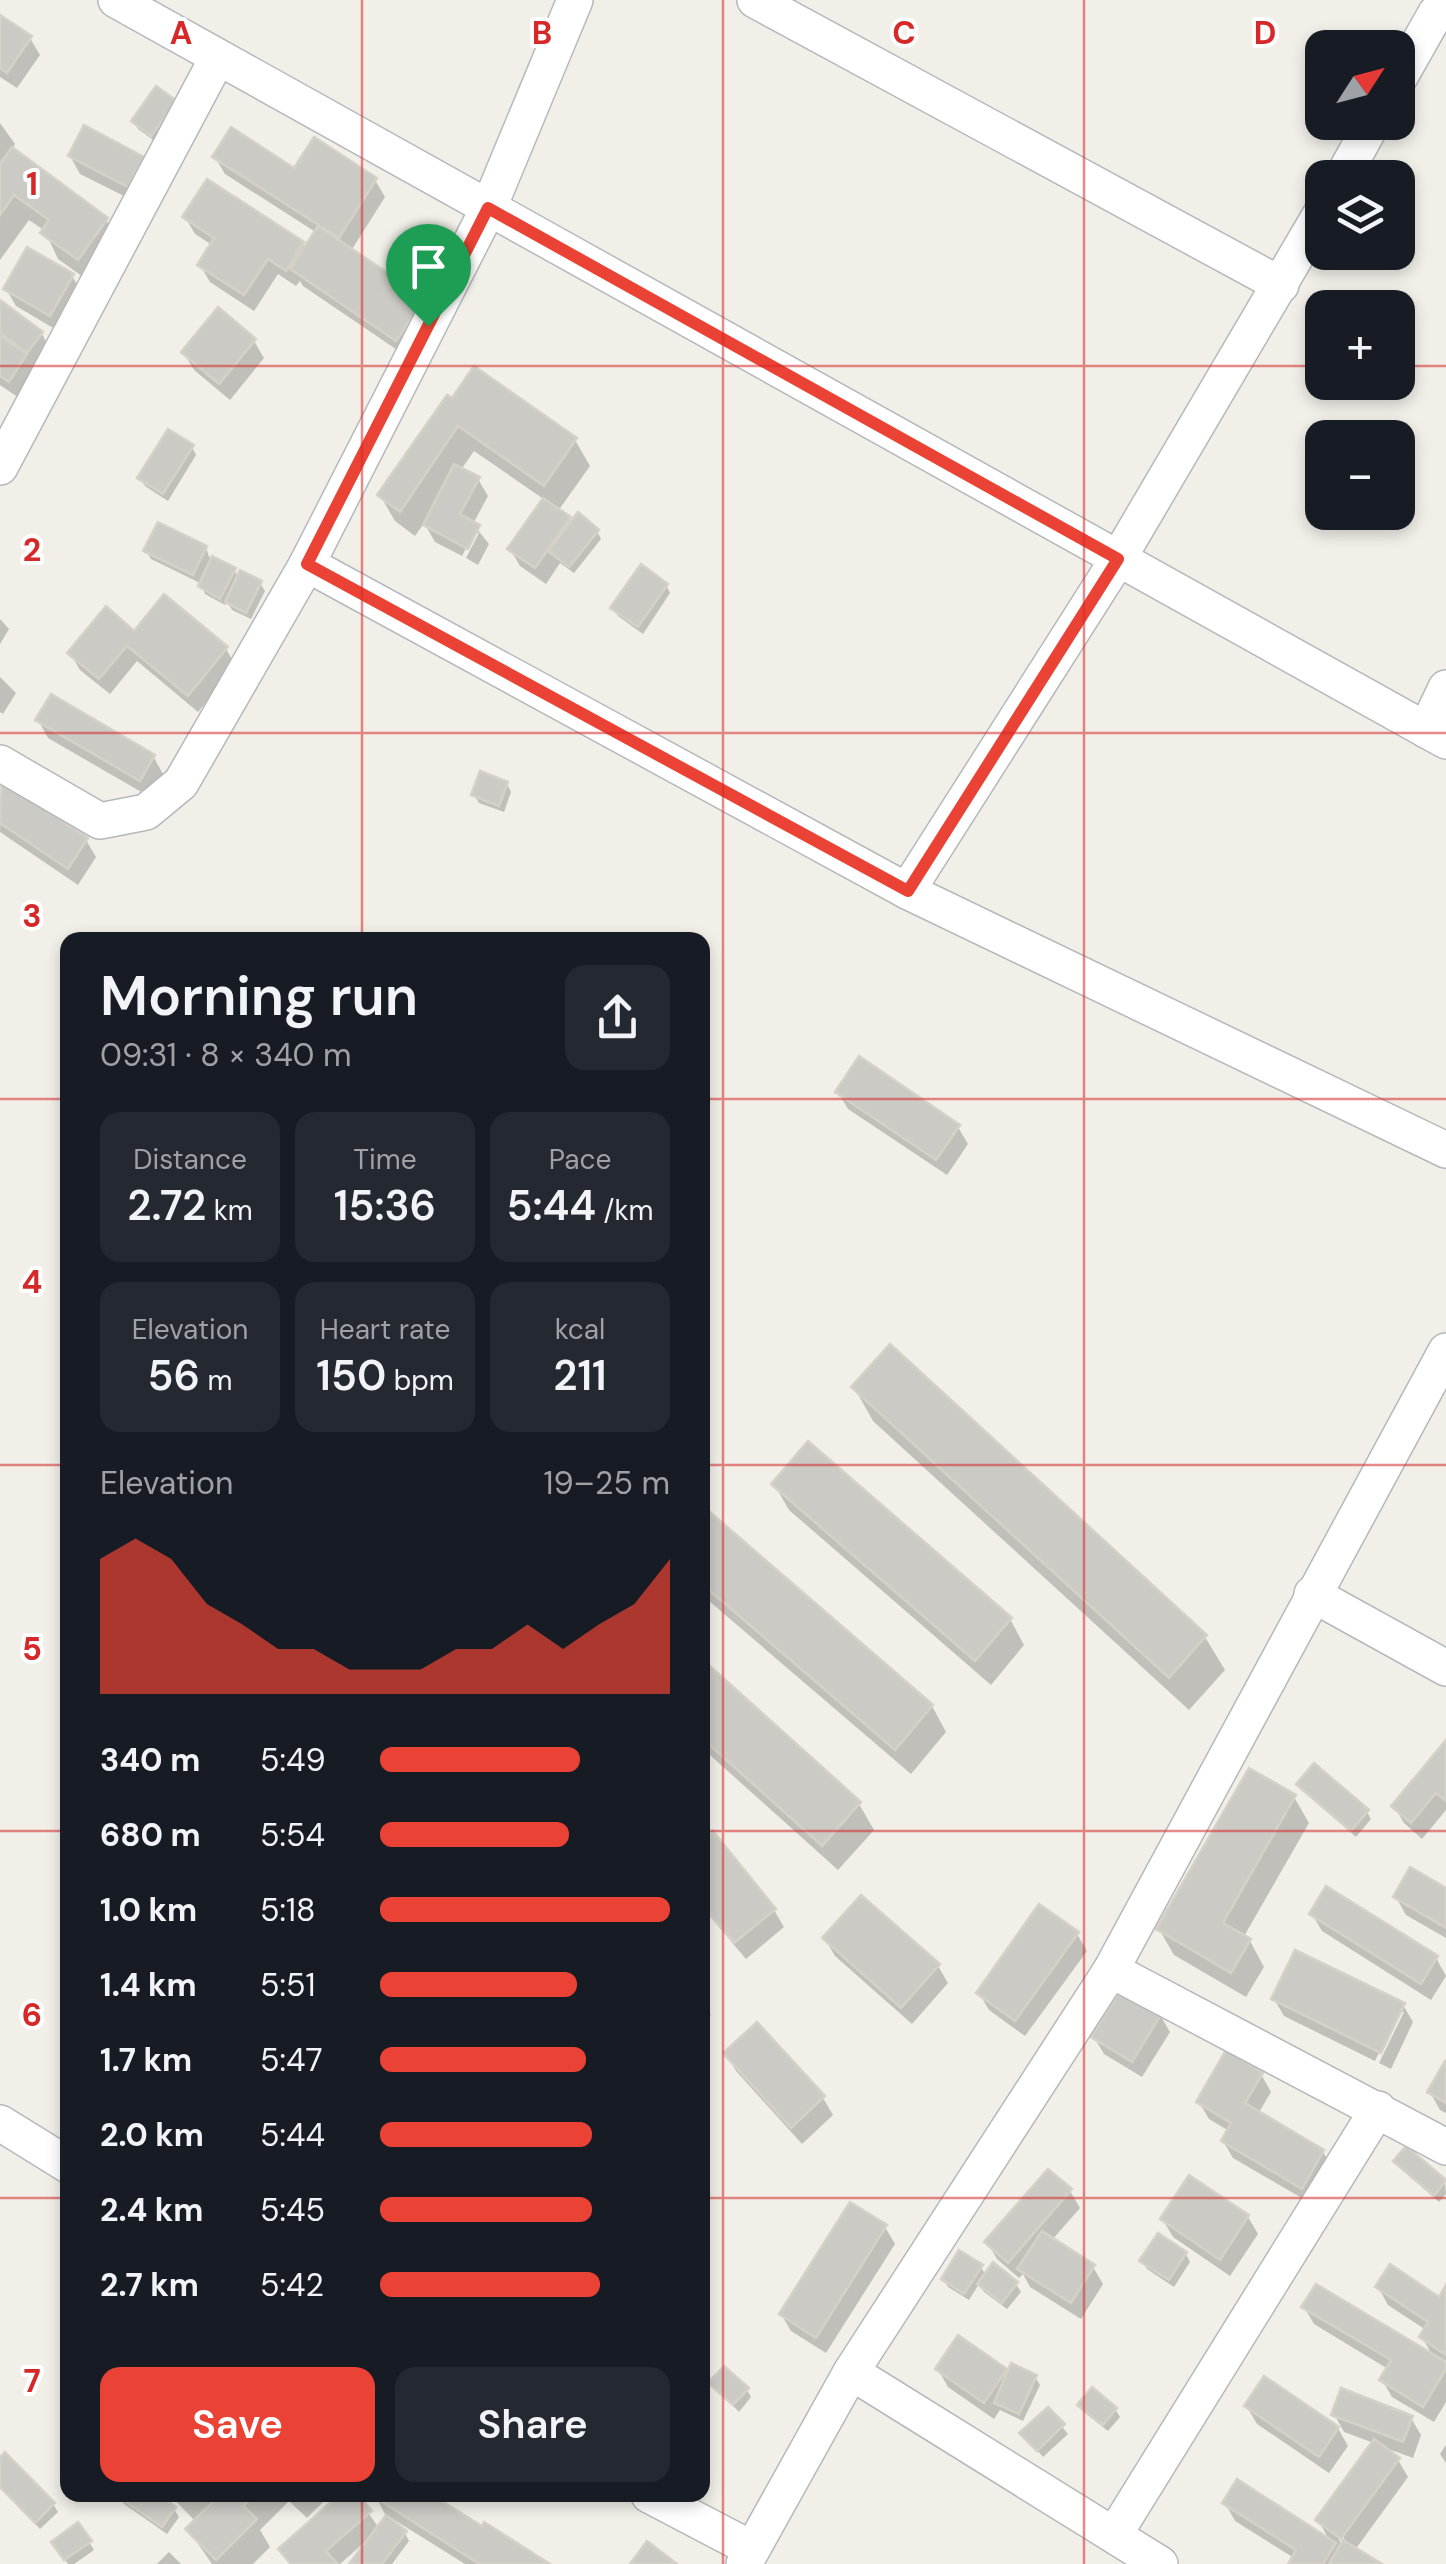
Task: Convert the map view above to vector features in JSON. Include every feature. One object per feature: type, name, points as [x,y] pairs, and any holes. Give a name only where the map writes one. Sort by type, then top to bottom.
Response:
[{"type":"street","points":[[116,0],[1436,735],[1446,688]]},
{"type":"street","points":[[0,763],[100,821],[146,812],[181,784],[307,564],[488,208],[576,0]]},
{"type":"street","points":[[755,0],[1281,285]]},
{"type":"street","points":[[1415,50],[1436,12]]},
{"type":"street","points":[[0,466],[218,57]]},
{"type":"street","points":[[908,891],[1118,559],[1305,242]]},
{"type":"street","points":[[307,564],[908,891],[1446,1150]]},
{"type":"street","points":[[660,2502],[748,2556],[851,2372],[1111,1970],[1446,1351]]},
{"type":"street","points":[[1312,1594],[1446,1668]]},
{"type":"street","points":[[1111,1970],[1446,2146]]},
{"type":"street","points":[[1114,2535],[1378,2109]]},
{"type":"street","points":[[0,2123],[60,2160]]},
{"type":"street","points":[[851,2372],[1157,2563]]},
{"type":"building","points":[[0,15],[32,36],[7,73],[0,68]]},
{"type":"building","points":[[156,86],[177,101],[151,136],[131,121]]},
{"type":"building","points":[[84,125],[144,157],[128,187],[68,156]]},
{"type":"building","points":[[231,127],[294,168],[314,137],[377,178],[339,238],[212,157]]},
{"type":"building","points":[[12,147],[108,218],[78,260],[40,233],[49,220],[14,195],[0,215],[0,164]]},
{"type":"building","points":[[207,179],[304,242],[286,271],[268,259],[244,295],[197,265],[214,238],[182,217]]},
{"type":"building","points":[[318,226],[425,298],[396,341],[290,269]]},
{"type":"building","points":[[27,247],[74,274],[50,316],[3,289]]},
{"type":"building","points":[[0,300],[43,332],[27,353],[0,333]]},
{"type":"building","points":[[218,307],[256,339],[219,384],[181,352]]},
{"type":"building","points":[[0,336],[27,354],[9,382],[0,376]]},
{"type":"building","points":[[474,366],[577,438],[544,486],[458,426],[400,512],[377,495],[447,395],[452,398]]},
{"type":"building","points":[[168,429],[194,445],[163,494],[137,478]]},
{"type":"building","points":[[454,464],[480,477],[460,514],[480,525],[468,549],[423,525]]},
{"type":"building","points":[[543,498],[571,517],[535,568],[507,549]]},
{"type":"building","points":[[578,512],[599,530],[569,567],[548,551]]},
{"type":"building","points":[[158,522],[207,546],[193,575],[143,551]]},
{"type":"building","points":[[212,556],[236,568],[220,599],[198,586]]},
{"type":"building","points":[[641,564],[668,584],[638,627],[610,608]]},
{"type":"building","points":[[240,570],[262,581],[246,613],[225,602]]},
{"type":"building","points":[[164,594],[228,647],[188,696],[127,646],[99,679],[67,653],[106,606],[134,631]]},
{"type":"building","points":[[51,694],[155,755],[140,781],[35,720]]},
{"type":"building","points":[[480,771],[508,782],[499,806],[471,795]]},
{"type":"building","points":[[2,780],[88,838],[68,869],[0,823]]},
{"type":"building","points":[[859,1056],[960,1125],[936,1160],[835,1092]]},
{"type":"building","points":[[890,1344],[1207,1635],[1169,1678],[851,1387]]},
{"type":"building","points":[[808,1441],[1012,1618],[975,1661],[771,1484]]},
{"type":"building","points":[[710,1512],[933,1705],[895,1750],[710,1591]]},
{"type":"building","points":[[710,1666],[861,1802],[822,1846],[710,1745]]},
{"type":"building","points":[[1446,1740],[1446,1801],[1436,1793],[1411,1823],[1391,1806]]},
{"type":"building","points":[[1314,1763],[1369,1810],[1351,1831],[1296,1784]]},
{"type":"building","points":[[1249,1768],[1296,1795],[1223,1923],[1251,1939],[1231,1973],[1156,1929]]},
{"type":"building","points":[[713,1831],[776,1909],[734,1943],[710,1914]]},
{"type":"building","points":[[1410,1867],[1446,1888],[1446,1928],[1393,1897]]},
{"type":"building","points":[[1326,1886],[1438,1956],[1421,1984],[1309,1914]]},
{"type":"building","points":[[861,1895],[940,1964],[901,2008],[822,1938]]},
{"type":"building","points":[[1039,1904],[1079,1932],[1015,2021],[976,1993]]},
{"type":"building","points":[[1295,1950],[1405,2003],[1381,2053],[1271,1999]]},
{"type":"building","points":[[1122,1988],[1162,2013],[1132,2062],[1091,2037]]},
{"type":"building","points":[[757,2022],[825,2096],[791,2128],[723,2053]]},
{"type":"building","points":[[1226,2050],[1263,2073],[1245,2103],[1324,2150],[1302,2189],[1221,2141],[1231,2123],[1196,2102]]},
{"type":"building","points":[[1446,2061],[1446,2103],[1427,2092]]},
{"type":"building","points":[[1406,2146],[1446,2180],[1434,2196],[1393,2161]]},
{"type":"building","points":[[1048,2169],[1072,2189],[1008,2263],[984,2242]]},
{"type":"building","points":[[1189,2175],[1249,2215],[1220,2260],[1160,2219]]},
{"type":"building","points":[[850,2202],[887,2225],[816,2338],[779,2314]]},
{"type":"building","points":[[1042,2231],[1095,2265],[1071,2303],[1017,2269]]},
{"type":"building","points":[[1158,2233],[1187,2252],[1169,2280],[1139,2261]]},
{"type":"building","points":[[959,2250],[983,2265],[964,2294],[941,2279]]},
{"type":"building","points":[[993,2262],[1018,2282],[1002,2303],[977,2284]]},
{"type":"building","points":[[1390,2264],[1439,2297],[1446,2285],[1446,2355],[1419,2337],[1428,2322],[1375,2287]]},
{"type":"building","points":[[1316,2284],[1446,2362],[1446,2369],[1423,2407],[1379,2380],[1391,2360],[1301,2307]]},
{"type":"building","points":[[958,2335],[1007,2369],[984,2403],[935,2369]]},
{"type":"building","points":[[1011,2363],[1037,2375],[1019,2414],[994,2403]]},
{"type":"building","points":[[724,2366],[749,2388],[733,2405],[710,2381]]},
{"type":"building","points":[[1264,2376],[1339,2427],[1319,2457],[1244,2406]]},
{"type":"building","points":[[1092,2387],[1117,2408],[1103,2425],[1077,2405]]},
{"type":"building","points":[[1341,2388],[1413,2416],[1403,2442],[1331,2415]]},
{"type":"building","points":[[1048,2407],[1065,2424],[1037,2451],[1019,2433]]},
{"type":"building","points":[[1374,2439],[1400,2458],[1341,2539],[1315,2520]]},
{"type":"building","points":[[5,2452],[55,2503],[35,2523],[0,2487],[0,2457]]},
{"type":"building","points":[[1237,2479],[1336,2543],[1323,2564],[1288,2564],[1296,2550],[1222,2503]]},
{"type":"building","points":[[126,2502],[169,2502],[176,2507],[162,2527]]},
{"type":"building","points":[[213,2502],[247,2502],[243,2506],[257,2519],[216,2560],[185,2529]]},
{"type":"building","points":[[331,2502],[364,2502],[372,2511],[326,2551],[338,2564],[291,2564],[278,2549]]},
{"type":"building","points":[[382,2502],[443,2502],[482,2526],[484,2522],[550,2564],[479,2564]]},
{"type":"building","points":[[386,2515],[407,2531],[382,2564],[349,2564]]},
{"type":"building","points":[[78,2522],[92,2541],[64,2560],[51,2542]]},
{"type":"building","points":[[1343,2540],[1382,2564],[1329,2564]]},
{"type":"building","points":[[647,2541],[677,2564],[630,2564]]},
{"type":"route","points":[[488,208],[1118,559],[908,891],[307,564],[428,326],[488,208]]}]
